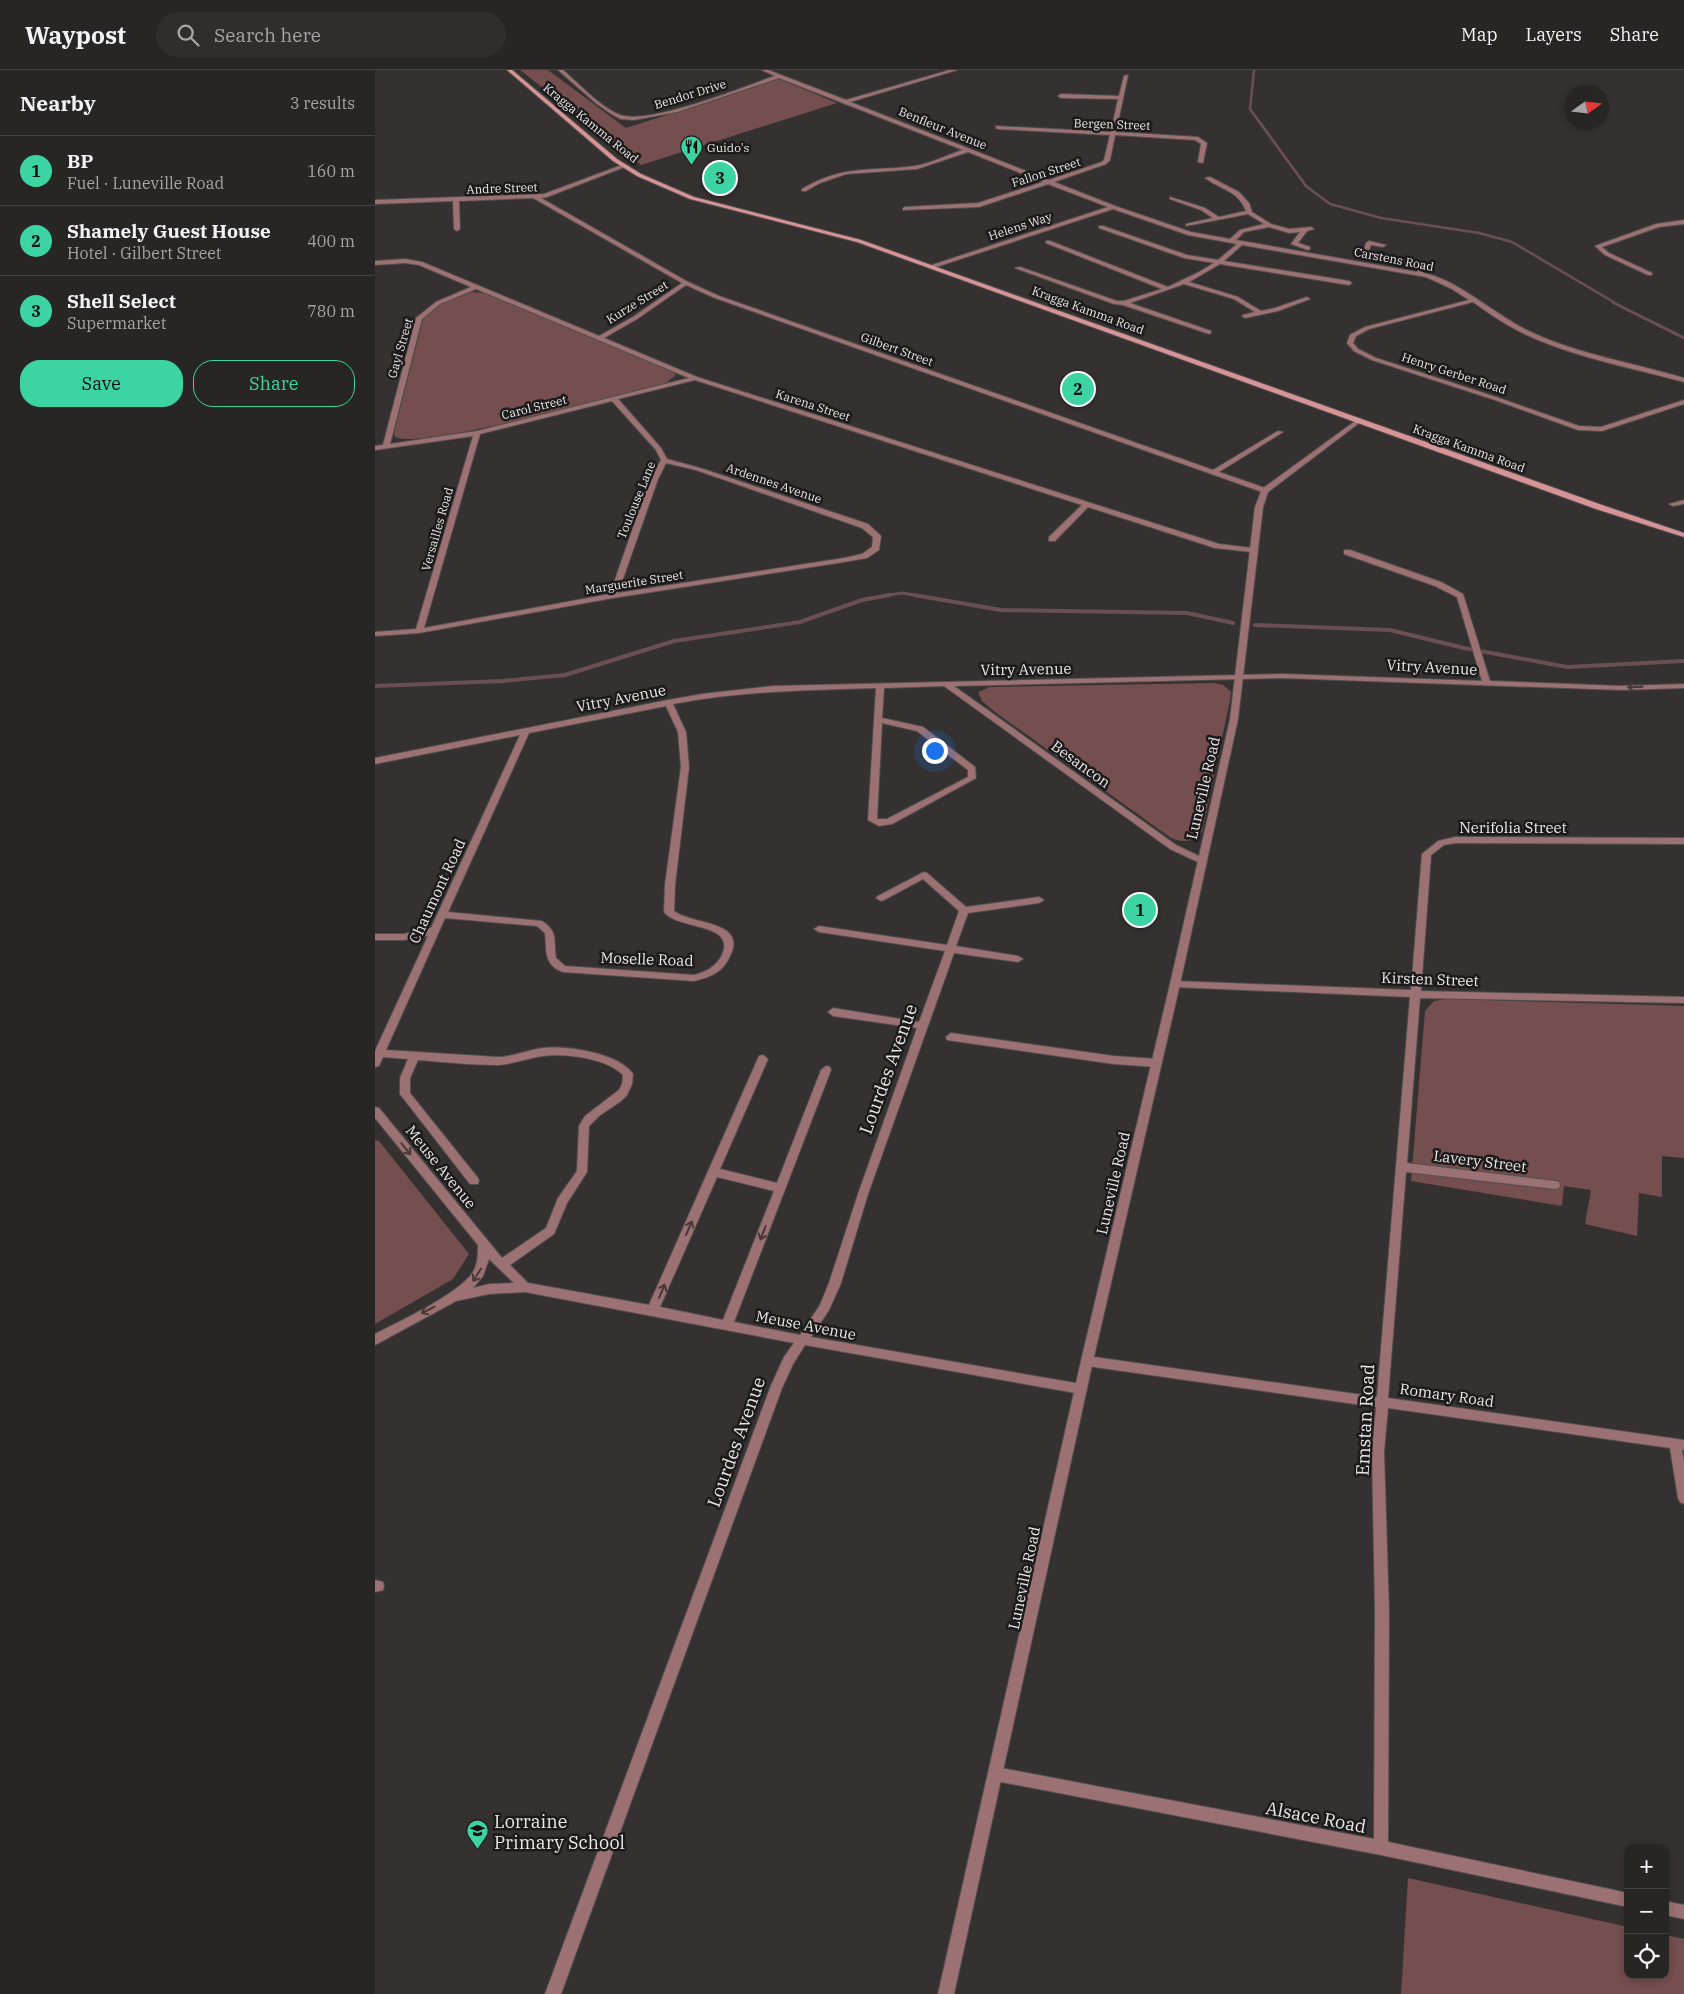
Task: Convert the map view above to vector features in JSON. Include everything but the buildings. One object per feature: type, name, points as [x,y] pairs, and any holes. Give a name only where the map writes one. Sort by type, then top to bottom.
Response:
[{"type":"main road","name":"Kragga Kamma Road","points":[[509,70],[624,166],[668,189],[692,198],[845,236],[934,266],[1599,507],[1684,534]]},
{"type":"street","name":"Bendor Drive","points":[[560,70],[615,115],[633,119],[677,110],[780,76]]},
{"type":"street","name":"Benfleur Avenue","points":[[764,70],[848,101],[1113,207]]},
{"type":"street","points":[[848,101],[955,70]]},
{"type":"street","name":"Fallon Street","points":[[905,209],[974,206],[1106,162],[1126,76]]},
{"type":"street","points":[[1061,96],[1121,98]]},
{"type":"street","name":"Bergen Street","points":[[998,127],[1196,138],[1204,143],[1201,162]]},
{"type":"street","points":[[804,190],[816,182],[843,172],[918,167],[969,150]]},
{"type":"street","name":"Andre Street","points":[[375,202],[535,197],[557,194],[624,166]]},
{"type":"street","points":[[1208,178],[1237,193],[1246,203],[1249,212],[1269,225],[1286,231],[1311,229]]},
{"type":"street","name":"Gilbert Street","points":[[535,197],[686,284],[726,300],[1265,491]]},
{"type":"street","points":[[1172,198],[1203,209],[1217,218]]},
{"type":"street","points":[[456,199],[457,229]]},
{"type":"street","name":"Helens Way","points":[[934,266],[1113,207]]},
{"type":"street","name":"Carstens Road","points":[[1113,207],[1190,234],[1436,278],[1475,300],[1513,326],[1551,344],[1684,380]]},
{"type":"street","points":[[1188,225],[1249,212]]},
{"type":"street","points":[[1650,274],[1607,254],[1599,246],[1658,225],[1684,222]]},
{"type":"street","points":[[1232,241],[1242,231],[1269,225]]},
{"type":"street","points":[[1101,227],[1176,254],[1349,283]]},
{"type":"street","points":[[1304,231],[1295,245],[1421,266],[1420,274]]},
{"type":"street","points":[[1048,242],[1168,289]]},
{"type":"street","points":[[1018,268],[1116,303],[1124,303],[1186,283],[1220,262],[1241,243]]},
{"type":"street","points":[[1363,257],[1369,244],[1383,244]]},
{"type":"street","name":"Karena Street","points":[[375,263],[414,261],[695,378],[1218,546],[1252,550]]},
{"type":"street","points":[[1186,283],[1236,298],[1260,313]]},
{"type":"street","name":"Kurze Street","points":[[599,338],[635,318],[686,284]]},
{"type":"street","name":"Gayl Street","points":[[386,446],[419,318],[438,302],[475,286]]},
{"type":"street","points":[[1245,316],[1284,308],[1307,299]]},
{"type":"street","name":"Henry Gerber Road","points":[[1475,300],[1367,328],[1353,336],[1350,343],[1356,350],[1374,359],[1497,399],[1578,428],[1610,427],[1684,402]]},
{"type":"street","points":[[1124,303],[1209,332]]},
{"type":"street","name":"Carol Street","points":[[375,448],[477,433],[695,378]]},
{"type":"street","name":"Toulouse Lane","points":[[613,399],[659,449],[664,460],[654,479],[613,596]]},
{"type":"street","points":[[1265,491],[1360,420]]},
{"type":"street","points":[[1213,473],[1280,432]]},
{"type":"street","name":"Versailles Road","points":[[419,631],[477,433]]},
{"type":"street","name":"Ardennes Avenue","points":[[664,460],[707,472],[865,526],[874,531]]},
{"type":"street","name":"Luneville Road","points":[[946,1994],[1087,1361],[1157,1063],[1234,719],[1252,550],[1259,507],[1265,491]]},
{"type":"street","points":[[1673,504],[1684,502]]},
{"type":"street","points":[[1052,539],[1087,504]]},
{"type":"street","name":"Marguerite Street","points":[[375,634],[419,631],[613,596],[856,558],[876,548],[878,542],[874,531]]},
{"type":"street","points":[[1347,552],[1456,592],[1464,602],[1487,684]]},
{"type":"street","name":"Vitry Avenue","points":[[375,761],[668,702],[763,688],[1239,677],[1346,677],[1621,688],[1684,686]]},
{"type":"street","name":"Besancon","points":[[946,684],[1173,847],[1202,861]]},
{"type":"street","points":[[877,719],[924,731],[972,769],[974,772],[972,778],[889,822],[875,823],[872,820],[877,719],[880,686]]},
{"type":"street","name":"Moselle Road","points":[[442,915],[539,924],[549,930],[551,935],[550,955],[552,961],[563,969],[694,978],[705,976],[719,967],[729,944],[729,938],[726,933],[714,927],[678,920],[669,912],[670,885],[685,767],[682,732],[668,702]]},
{"type":"street","name":"Chaumont Road","points":[[375,1063],[526,731]]},
{"type":"street","name":"Nerifolia Street","points":[[1417,994],[1427,854],[1433,848],[1455,840],[1684,840]]},
{"type":"street","points":[[881,898],[924,875],[964,910],[1039,900]]},
{"type":"street","name":"Lourdes Avenue","points":[[553,1994],[776,1388],[788,1361],[825,1307],[835,1283],[863,1194],[964,910]]},
{"type":"street","points":[[819,929],[1018,959]]},
{"type":"street","points":[[375,937],[404,937],[435,932]]},
{"type":"street","name":"Kirsten Street","points":[[1175,984],[1417,994],[1684,1000]]},
{"type":"street","name":"Emstan Road","points":[[1381,1848],[1382,1611],[1378,1452],[1417,994]]},
{"type":"street","points":[[833,1012],[923,1026]]},
{"type":"street","points":[[951,1037],[1114,1060],[1157,1063]]},
{"type":"street","points":[[379,1053],[500,1061],[543,1052],[564,1052],[618,1064],[628,1074],[627,1084],[621,1096],[587,1120],[584,1126],[581,1172],[562,1200],[550,1231],[501,1265]]},
{"type":"street","points":[[414,1056],[405,1078],[405,1094],[474,1181]]},
{"type":"street","points":[[653,1310],[763,1059]]},
{"type":"street","points":[[727,1325],[826,1070]]},
{"type":"street","name":"Meuse Avenue","points":[[375,1111],[501,1265],[525,1287]]},
{"type":"street","name":"Lavery Street","points":[[1402,1167],[1555,1185]]},
{"type":"street","points":[[713,1172],[781,1188]]},
{"type":"street","name":"Meuse Avenue","points":[[375,1340],[453,1297],[478,1276],[484,1264],[483,1242]]},
{"type":"street","name":"Meuse Avenue","points":[[453,1297],[489,1289],[525,1287],[802,1340],[1081,1389]]},
{"type":"street","name":"Romary Road","points":[[1087,1361],[1679,1445]]},
{"type":"street","points":[[1679,1445],[1684,1498]]},
{"type":"street","name":"Alsace Road","points":[[996,1774],[1381,1848],[1624,1899]]},
{"type":"street","points":[[1669,1909],[1684,1912]]},
{"type":"shaded area","points":[[520,70],[548,70],[626,128],[779,79],[837,103],[641,165]]},
{"type":"shaded area","points":[[471,292],[485,293],[672,371],[676,375],[666,383],[525,419],[443,435],[413,439],[395,437],[394,432],[423,320],[432,310],[444,302]]},
{"type":"shaded area","points":[[1214,683],[1223,685],[1231,692],[1229,705],[1202,832],[1192,840],[1184,841],[1171,838],[995,712],[982,701],[978,692],[990,687]]},
{"type":"shaded area","points":[[1446,999],[1684,1006],[1684,1158],[1662,1156],[1662,1197],[1639,1193],[1637,1236],[1585,1224],[1591,1190],[1564,1186],[1562,1206],[1411,1181],[1425,1011],[1434,1001]]},
{"type":"shaded area","points":[[375,1140],[379,1141],[469,1254],[453,1279],[375,1324]]},
{"type":"shaded area","points":[[1408,1878],[1624,1926],[1624,1979],[1669,1979],[1669,1936],[1684,1939],[1684,1994],[1401,1994]]},
{"type":"waterway","points":[[1254,70],[1250,109],[1306,186],[1330,204],[1381,218],[1479,233],[1512,242],[1617,304]]},
{"type":"waterway","points":[[1614,303],[1684,338]]},
{"type":"waterway","points":[[883,596],[902,593],[921,596]]},
{"type":"waterway","points":[[375,686],[503,681],[565,675],[674,641],[800,622],[862,600],[890,595]]},
{"type":"waterway","points":[[914,595],[1001,610],[1187,613],[1233,623]]},
{"type":"waterway","points":[[1255,625],[1390,630],[1464,648],[1567,667],[1684,661]]},
{"type":"place","name":"Guido's","points":[[691,166]]},
{"type":"place","name":"Shell Select","points":[[720,178]]},
{"type":"place","name":"Shamely Guest House","points":[[1078,389]]},
{"type":"place","name":"BP","points":[[1140,910]]},
{"type":"place","name":"Lorraine Primary School","points":[[478,1850]]}]
